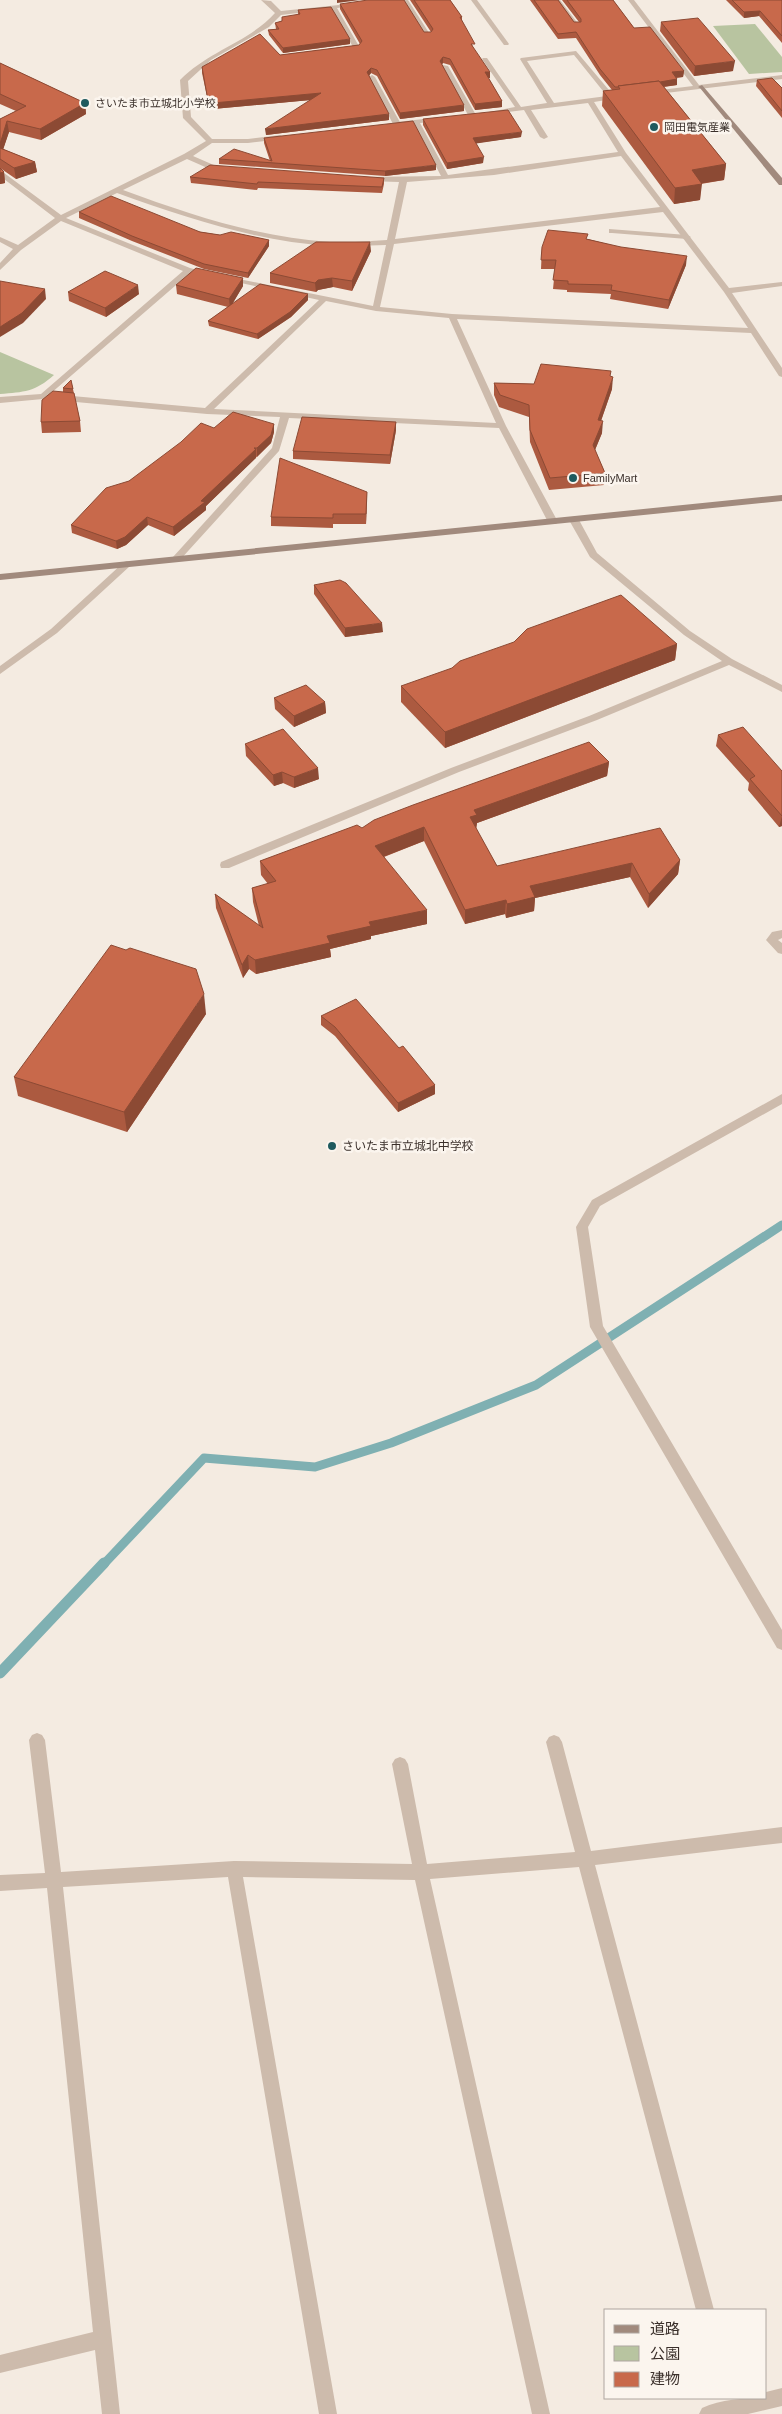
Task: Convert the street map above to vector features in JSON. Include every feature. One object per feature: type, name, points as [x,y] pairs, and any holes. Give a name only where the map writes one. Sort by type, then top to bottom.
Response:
[{"type":"street","points":[[264,0],[269,2],[279,13]]},
{"type":"street","points":[[405,0],[428,36]]},
{"type":"street","points":[[474,0],[506,44]]},
{"type":"street","points":[[557,0],[577,26]]},
{"type":"street","points":[[631,0],[700,87],[782,183]]},
{"type":"street","points":[[210,141],[187,118],[184,80],[209,59],[259,31],[279,13],[368,3]]},
{"type":"street","points":[[333,7],[357,48],[338,50]]},
{"type":"street","points":[[259,31],[264,38]]},
{"type":"street","points":[[552,106],[523,59],[576,53],[612,98]]},
{"type":"street","points":[[485,59],[544,137]]},
{"type":"street","points":[[445,66],[472,115]]},
{"type":"street","points":[[372,78],[398,124]]},
{"type":"street","points":[[640,94],[700,87],[774,82],[782,78]]},
{"type":"street","points":[[463,116],[631,96]]},
{"type":"street","points":[[590,101],[623,154],[727,291],[751,331],[782,374]]},
{"type":"street","points":[[388,125],[444,118]]},
{"type":"street","points":[[416,122],[445,177]]},
{"type":"street","points":[[0,268],[18,248],[60,218],[186,156],[210,141],[248,141],[285,137]]},
{"type":"street","points":[[354,178],[403,181],[623,154]]},
{"type":"street","points":[[186,156],[215,168],[235,170]]},
{"type":"street","points":[[0,172],[60,218],[188,270],[376,309],[452,316],[751,331]]},
{"type":"street","points":[[376,309],[403,181]]},
{"type":"street","points":[[115,190],[212,225],[302,243],[338,244]]},
{"type":"street","points":[[348,244],[390,242],[666,209]]},
{"type":"street","points":[[612,231],[687,237]]},
{"type":"street","points":[[0,239],[18,248]]},
{"type":"street","points":[[43,396],[188,270]]},
{"type":"street","points":[[727,291],[782,284]]},
{"type":"street","points":[[208,411],[324,298]]},
{"type":"street","points":[[452,316],[502,426],[553,522]]},
{"type":"street","points":[[0,400],[43,396],[208,411],[502,426]]},
{"type":"street","points":[[176,559],[276,449],[285,415]]},
{"type":"street","points":[[0,577],[782,498]]},
{"type":"street","points":[[574,520],[593,555],[688,632],[729,661],[782,689]]},
{"type":"street","points":[[0,671],[54,630],[127,564]]},
{"type":"street","points":[[226,865],[455,770],[593,718],[729,661]]},
{"type":"street","points":[[782,934],[776,935],[772,940],[782,950]]},
{"type":"street","points":[[782,1098],[596,1203],[582,1227],[597,1327],[782,1643]]},
{"type":"street","points":[[37,1740],[54,1880],[111,2414]]},
{"type":"street","points":[[554,1742],[705,2309]]},
{"type":"street","points":[[400,1764],[421,1872],[541,2414]]},
{"type":"street","points":[[0,1883],[234,1869],[421,1872],[584,1859],[782,1835]]},
{"type":"street","points":[[234,1869],[328,2414]]},
{"type":"street","points":[[0,2364],[102,2339]]},
{"type":"street","points":[[767,2399],[782,2397]]},
{"type":"street","points":[[708,2414],[730,2403],[765,2399]]},
{"type":"green space","points":[[755,24],[782,57],[782,72],[749,74],[713,26]]},
{"type":"green space","points":[[0,352],[54,375],[35,388],[16,393],[0,394]]},
{"type":"building","points":[[368,0],[404,0],[424,32],[431,32],[433,29],[414,0],[450,0],[462,17],[460,17],[475,44],[471,44],[490,72],[485,72],[502,101],[475,104],[450,59],[443,57],[440,61],[464,105],[400,113],[377,70],[371,68],[367,72],[389,114],[265,129],[321,93],[213,103],[207,95],[202,67],[260,34],[280,55],[359,45],[362,41],[340,4]]},
{"type":"building","points":[[534,0],[558,0],[574,22],[581,22],[581,19],[567,0],[613,0],[634,28],[650,27],[684,71],[672,72],[677,79],[615,87],[600,69],[576,32],[558,34]]},
{"type":"building","points":[[732,0],[782,0],[782,36],[760,11],[744,12]]},
{"type":"building","points":[[331,7],[350,39],[283,48],[268,30],[279,29],[275,23],[282,21],[282,17],[300,14],[298,10]]},
{"type":"building","points":[[698,18],[735,61],[695,66],[661,22]]},
{"type":"building","points":[[0,63],[85,103],[40,129],[7,121],[0,144],[0,119],[26,106],[0,94]]},
{"type":"building","points":[[772,78],[782,88],[782,111],[757,80]]},
{"type":"building","points":[[659,81],[726,164],[692,170],[702,184],[675,188],[603,91],[620,89],[618,86]]},
{"type":"building","points":[[508,110],[522,132],[473,138],[484,157],[447,163],[423,119]]},
{"type":"building","points":[[413,121],[436,165],[385,171],[219,159],[234,149],[272,161],[264,138]]},
{"type":"building","points":[[0,148],[35,162],[14,168],[0,159]]},
{"type":"building","points":[[210,165],[384,178],[382,187],[258,182],[257,184],[190,177]]},
{"type":"building","points":[[111,196],[200,232],[220,235],[231,232],[269,240],[248,273],[204,264],[132,236],[79,212]]},
{"type":"building","points":[[548,230],[588,234],[586,239],[621,247],[687,256],[669,300],[611,290],[612,285],[568,284],[568,281],[553,280],[556,260],[541,260],[542,247]]},
{"type":"building","points":[[316,242],[370,242],[352,281],[332,278],[318,280],[315,283],[270,273]]},
{"type":"building","points":[[196,268],[243,278],[229,299],[176,285]]},
{"type":"building","points":[[105,271],[138,285],[105,308],[68,292]]},
{"type":"building","points":[[0,281],[45,289],[22,313],[0,327]]},
{"type":"building","points":[[260,284],[308,294],[290,312],[257,334],[208,321]]},
{"type":"building","points":[[541,364],[611,371],[610,376],[613,377],[598,420],[603,421],[593,445],[605,473],[550,478],[530,430],[529,405],[500,395],[494,383],[534,384]]},
{"type":"building","points":[[71,380],[73,389],[63,388]]},
{"type":"building","points":[[53,391],[74,393],[80,421],[41,422],[42,400]]},
{"type":"building","points":[[233,412],[274,424],[271,435],[257,448],[254,448],[256,449],[201,501],[205,502],[173,527],[147,517],[125,537],[116,541],[71,525],[106,488],[129,481],[181,442],[201,423],[214,428]]},
{"type":"building","points":[[302,417],[396,422],[390,455],[293,451]]},
{"type":"building","points":[[280,458],[367,492],[366,514],[333,514],[333,518],[271,517]]},
{"type":"building","points":[[340,580],[346,583],[382,623],[345,628],[314,585]]},
{"type":"building","points":[[621,595],[677,644],[445,732],[401,686],[452,668],[460,661],[514,642],[527,629]]},
{"type":"building","points":[[306,685],[325,702],[294,716],[274,698]]},
{"type":"building","points":[[743,727],[782,771],[782,816],[750,779],[755,776],[718,735]]},
{"type":"building","points":[[283,729],[318,768],[294,777],[282,772],[273,775],[245,744]]},
{"type":"building","points":[[589,742],[609,762],[474,810],[477,815],[470,817],[497,866],[660,828],[680,860],[649,894],[632,863],[530,886],[535,897],[507,904],[506,900],[465,910],[424,827],[375,846],[427,910],[369,922],[371,926],[327,936],[330,943],[255,960],[248,955],[242,965],[215,894],[263,928],[252,888],[276,881],[260,861],[357,825],[362,828],[374,820],[413,805]]},
{"type":"building","points":[[111,945],[126,950],[130,948],[196,969],[204,994],[124,1112],[14,1077]]},
{"type":"building","points":[[356,999],[399,1048],[403,1046],[435,1085],[398,1103],[335,1027],[321,1016]]},
{"type":"waterway","points":[[103,1565],[204,1458],[315,1467],[391,1443],[536,1385],[782,1225]]},
{"type":"waterway","points":[[0,1673],[104,1563]]},
{"type":"place","name":"さいたま市立城北小学校","points":[[85,103]]},
{"type":"place","name":"岡田電気産業","points":[[654,127]]},
{"type":"place","name":"FamilyMart","points":[[573,478]]},
{"type":"place","name":"さいたま市立城北中学校","points":[[332,1146]]}]
